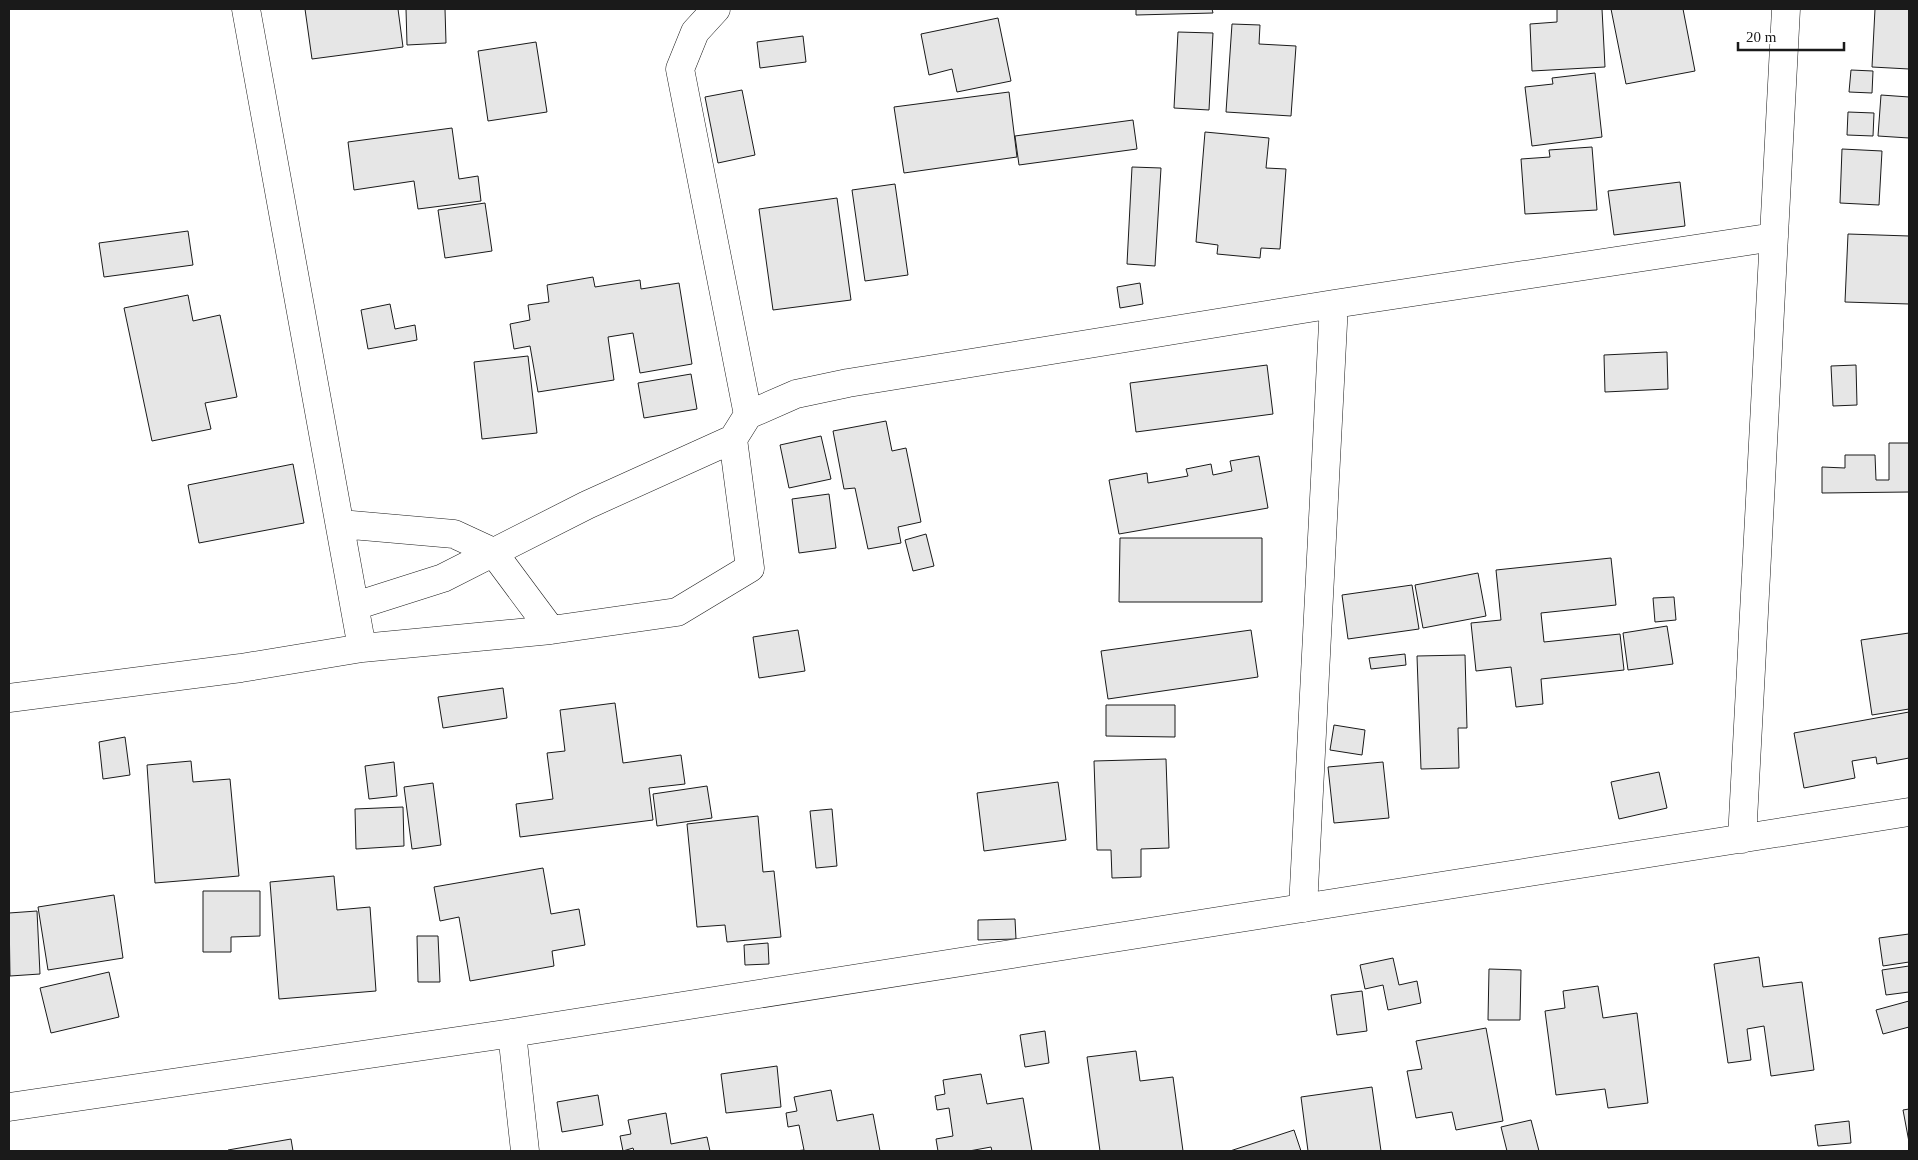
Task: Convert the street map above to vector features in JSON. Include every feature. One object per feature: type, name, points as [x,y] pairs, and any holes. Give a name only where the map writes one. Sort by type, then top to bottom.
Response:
[{"type":"street","points":[[246,9],[362,648]]},
{"type":"street","points":[[716,9],[695,32],[680,70],[748,414]]},
{"type":"street","points":[[1742,839],[1786,9]]},
{"type":"street","points":[[355,606],[443,578],[587,505],[733,439],[748,414],[796,394],[848,383],[1334,304],[1774,236]]},
{"type":"street","points":[[1303,908],[1334,304]]},
{"type":"street","points":[[9,698],[231,669],[362,648],[551,630],[677,612],[750,568],[733,439]]},
{"type":"street","points":[[340,524],[454,534],[494,552],[551,630]]},
{"type":"street","points":[[9,1107],[512,1033],[1909,812]]},
{"type":"street","points":[[512,1033],[525,1151]]},
{"type":"building","points":[[305,9],[398,9],[403,47],[312,59]]},
{"type":"building","points":[[406,9],[445,9],[446,43],[407,45]]},
{"type":"building","points":[[1136,9],[1212,9],[1213,13],[1136,15]]},
{"type":"building","points":[[1557,9],[1602,9],[1605,67],[1532,71],[1530,24],[1557,22]]},
{"type":"building","points":[[1611,9],[1683,9],[1695,71],[1626,84]]},
{"type":"building","points":[[1875,9],[1909,9],[1909,69],[1872,67]]},
{"type":"building","points":[[998,18],[1011,81],[957,92],[952,69],[929,75],[921,34]]},
{"type":"building","points":[[1232,24],[1260,25],[1259,44],[1296,46],[1291,116],[1226,112]]},
{"type":"building","points":[[1178,32],[1213,33],[1209,110],[1174,108]]},
{"type":"building","points":[[803,36],[806,62],[760,68],[757,42]]},
{"type":"building","points":[[536,42],[547,112],[488,121],[478,51]]},
{"type":"building","points":[[1851,70],[1873,71],[1872,93],[1849,92]]},
{"type":"building","points":[[1595,73],[1602,137],[1532,146],[1525,87],[1553,84],[1552,78]]},
{"type":"building","points":[[742,90],[755,155],[718,163],[705,97]]},
{"type":"building","points":[[1009,92],[1017,157],[904,173],[894,107]]},
{"type":"building","points":[[1881,95],[1909,97],[1909,138],[1878,136]]},
{"type":"building","points":[[1848,112],[1874,113],[1873,136],[1847,135]]},
{"type":"building","points":[[1133,120],[1137,149],[1019,165],[1015,136]]},
{"type":"building","points":[[452,128],[459,179],[478,176],[481,201],[418,209],[414,181],[354,190],[348,142]]},
{"type":"building","points":[[1205,132],[1269,138],[1266,168],[1286,169],[1280,249],[1261,248],[1260,258],[1217,254],[1218,245],[1196,242]]},
{"type":"building","points":[[1592,147],[1597,210],[1525,214],[1521,159],[1550,157],[1549,150]]},
{"type":"building","points":[[1842,149],[1882,151],[1879,205],[1840,203]]},
{"type":"building","points":[[1132,167],[1161,168],[1155,266],[1127,264]]},
{"type":"building","points":[[1680,182],[1685,226],[1614,235],[1608,191]]},
{"type":"building","points":[[895,184],[908,275],[865,281],[852,190]]},
{"type":"building","points":[[837,198],[851,300],[773,310],[759,209]]},
{"type":"building","points":[[485,203],[492,251],[445,258],[438,210]]},
{"type":"building","points":[[188,231],[193,265],[104,277],[99,243]]},
{"type":"building","points":[[1848,234],[1909,236],[1909,304],[1845,302]]},
{"type":"building","points":[[593,277],[595,287],[640,280],[641,289],[679,283],[692,364],[640,373],[633,333],[608,337],[614,380],[538,392],[530,346],[514,349],[510,324],[530,320],[528,305],[549,302],[547,285]]},
{"type":"building","points":[[1140,283],[1143,304],[1120,308],[1117,287]]},
{"type":"building","points":[[188,295],[193,321],[220,315],[237,397],[205,403],[211,429],[152,441],[124,308]]},
{"type":"building","points":[[390,304],[395,329],[415,325],[417,340],[368,349],[361,310]]},
{"type":"building","points":[[1667,352],[1668,389],[1605,392],[1604,355]]},
{"type":"building","points":[[528,356],[537,433],[482,439],[474,362]]},
{"type":"building","points":[[1267,365],[1273,414],[1136,432],[1130,383]]},
{"type":"building","points":[[1856,365],[1857,405],[1833,406],[1831,366]]},
{"type":"building","points":[[691,374],[697,409],[644,418],[638,383]]},
{"type":"building","points":[[886,421],[892,451],[906,448],[921,522],[898,527],[901,543],[868,549],[855,488],[844,489],[833,431]]},
{"type":"building","points":[[821,436],[831,479],[789,488],[780,445]]},
{"type":"building","points":[[1889,443],[1909,443],[1909,492],[1822,493],[1822,467],[1845,468],[1845,455],[1875,455],[1876,480],[1889,480]]},
{"type":"building","points":[[1259,456],[1268,508],[1119,534],[1109,480],[1147,473],[1148,483],[1188,476],[1186,469],[1211,464],[1213,475],[1232,471],[1230,461]]},
{"type":"building","points":[[293,464],[304,523],[199,543],[188,485]]},
{"type":"building","points":[[829,494],[836,548],[799,553],[792,499]]},
{"type":"building","points":[[926,534],[934,566],[913,571],[905,540]]},
{"type":"building","points":[[1120,538],[1262,538],[1262,602],[1119,602]]},
{"type":"building","points":[[1611,558],[1616,605],[1541,613],[1544,642],[1620,634],[1624,670],[1541,679],[1543,704],[1516,707],[1511,667],[1476,671],[1471,623],[1501,620],[1496,570]]},
{"type":"building","points":[[1478,573],[1486,616],[1423,628],[1415,585]]},
{"type":"building","points":[[1412,585],[1419,629],[1348,639],[1342,595]]},
{"type":"building","points":[[1674,597],[1676,620],[1655,622],[1653,598]]},
{"type":"building","points":[[1667,626],[1673,664],[1628,670],[1623,633]]},
{"type":"building","points":[[798,630],[805,671],[759,678],[753,637]]},
{"type":"building","points":[[1251,630],[1258,677],[1108,699],[1101,651]]},
{"type":"building","points":[[1909,633],[1909,709],[1872,715],[1861,640]]},
{"type":"building","points":[[1405,654],[1406,665],[1371,669],[1369,658]]},
{"type":"building","points":[[1465,655],[1467,728],[1458,728],[1459,768],[1421,769],[1417,656]]},
{"type":"building","points":[[503,688],[507,718],[443,728],[438,697]]},
{"type":"building","points":[[615,703],[623,763],[681,755],[685,784],[649,788],[653,820],[520,837],[516,804],[553,799],[547,753],[565,751],[560,710]]},
{"type":"building","points":[[1106,705],[1175,705],[1175,737],[1106,736]]},
{"type":"building","points":[[1909,712],[1909,758],[1877,764],[1876,757],[1852,761],[1855,778],[1804,788],[1794,733]]},
{"type":"building","points":[[1334,725],[1365,730],[1362,755],[1330,750]]},
{"type":"building","points":[[125,737],[130,775],[103,779],[99,742]]},
{"type":"building","points":[[1166,759],[1169,848],[1141,849],[1141,877],[1112,878],[1111,850],[1097,850],[1094,761]]},
{"type":"building","points":[[191,761],[193,782],[230,779],[239,876],[155,883],[147,765]]},
{"type":"building","points":[[394,762],[397,796],[369,799],[365,766]]},
{"type":"building","points":[[1383,762],[1389,818],[1334,823],[1328,767]]},
{"type":"building","points":[[1659,772],[1667,808],[1619,819],[1611,782]]},
{"type":"building","points":[[1058,782],[1066,840],[984,851],[977,793]]},
{"type":"building","points":[[433,783],[441,845],[412,849],[404,787]]},
{"type":"building","points":[[707,786],[712,818],[657,826],[653,794]]},
{"type":"building","points":[[403,807],[404,846],[356,849],[355,809]]},
{"type":"building","points":[[832,809],[837,866],[816,868],[810,811]]},
{"type":"building","points":[[758,816],[763,872],[774,871],[781,937],[727,942],[725,925],[697,927],[687,824]]},
{"type":"building","points":[[543,868],[551,914],[579,909],[585,945],[552,951],[554,966],[470,981],[459,917],[440,921],[434,887]]},
{"type":"building","points":[[334,876],[337,910],[370,907],[376,991],[279,999],[270,882]]},
{"type":"building","points":[[203,891],[260,891],[260,936],[231,937],[231,952],[203,952]]},
{"type":"building","points":[[114,895],[123,958],[48,970],[38,907]]},
{"type":"building","points":[[37,911],[40,974],[10,976],[9,913]]},
{"type":"building","points":[[1015,919],[1016,939],[978,940],[978,920]]},
{"type":"building","points":[[1909,934],[1909,962],[1883,966],[1879,938]]},
{"type":"building","points":[[417,936],[438,936],[440,982],[418,982]]},
{"type":"building","points":[[768,943],[769,964],[745,965],[744,945]]},
{"type":"building","points":[[1759,957],[1763,987],[1802,982],[1814,1070],[1771,1076],[1764,1026],[1747,1029],[1751,1060],[1728,1063],[1714,964]]},
{"type":"building","points":[[1393,958],[1399,985],[1417,981],[1421,1003],[1388,1010],[1383,985],[1365,989],[1360,965]]},
{"type":"building","points":[[1909,966],[1909,992],[1886,995],[1882,970]]},
{"type":"building","points":[[1489,969],[1521,970],[1520,1020],[1488,1020]]},
{"type":"building","points":[[109,972],[119,1017],[51,1033],[40,988]]},
{"type":"building","points":[[1598,986],[1603,1018],[1637,1013],[1648,1103],[1608,1108],[1605,1089],[1556,1095],[1545,1011],[1565,1008],[1563,991]]},
{"type":"building","points":[[1362,991],[1367,1031],[1337,1035],[1331,995]]},
{"type":"building","points":[[1909,1001],[1909,1027],[1883,1034],[1876,1010]]},
{"type":"building","points":[[1486,1028],[1503,1121],[1456,1130],[1452,1112],[1416,1118],[1407,1071],[1422,1069],[1416,1041]]},
{"type":"building","points":[[1045,1031],[1049,1063],[1025,1067],[1020,1035]]},
{"type":"building","points":[[1136,1051],[1140,1081],[1173,1077],[1183,1151],[1100,1151],[1087,1057]]},
{"type":"building","points":[[777,1066],[781,1107],[726,1113],[721,1074]]},
{"type":"building","points":[[981,1074],[987,1104],[1023,1098],[1032,1151],[992,1151],[991,1147],[969,1151],[938,1151],[936,1139],[953,1136],[949,1108],[937,1110],[935,1096],[945,1094],[943,1080]]},
{"type":"building","points":[[1372,1087],[1381,1151],[1308,1151],[1301,1097]]},
{"type":"building","points":[[831,1090],[837,1121],[873,1114],[880,1151],[795,1151],[804,1150],[799,1125],[788,1127],[786,1113],[797,1111],[794,1097]]},
{"type":"building","points":[[598,1095],[603,1125],[562,1132],[557,1102]]},
{"type":"building","points":[[1909,1109],[1909,1142],[1903,1110]]},
{"type":"building","points":[[666,1113],[671,1144],[707,1137],[710,1151],[634,1151],[633,1148],[623,1151],[620,1136],[631,1134],[628,1120]]},
{"type":"building","points":[[1531,1120],[1539,1151],[1507,1151],[1501,1127]]},
{"type":"building","points":[[1849,1121],[1851,1143],[1818,1146],[1815,1125]]},
{"type":"building","points":[[1294,1130],[1301,1151],[1230,1151]]},
{"type":"building","points":[[291,1139],[293,1151],[228,1151],[228,1150]]}]
